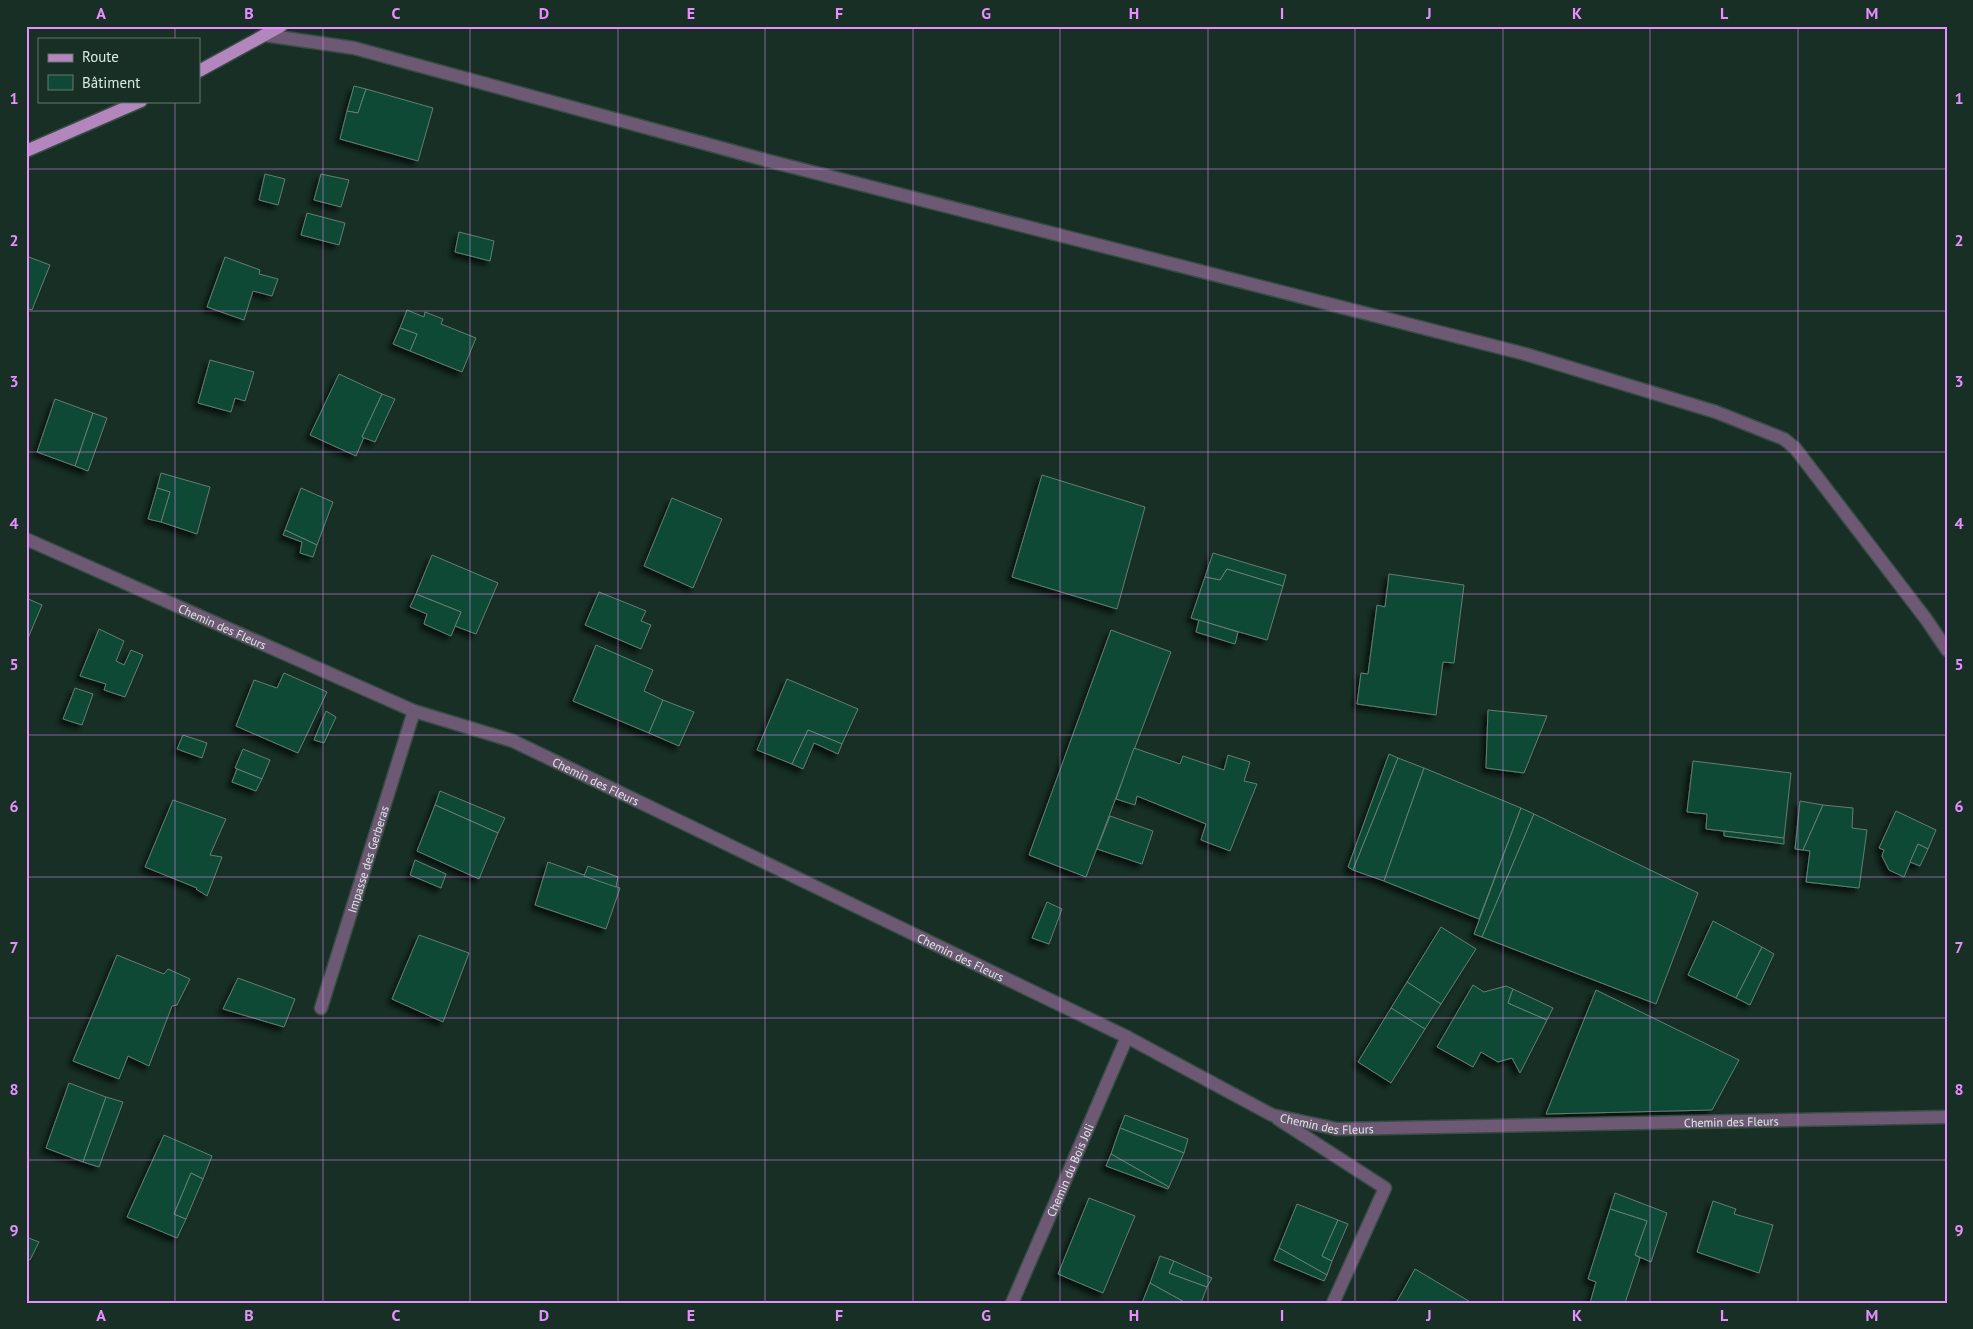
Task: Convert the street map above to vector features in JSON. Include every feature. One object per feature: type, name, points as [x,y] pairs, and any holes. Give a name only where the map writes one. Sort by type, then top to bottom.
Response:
[{"type":"main road","points":[[200,70],[280,26]]},
{"type":"main road","points":[[26,151],[140,102]]},
{"type":"street","points":[[264,36],[354,48],[769,161],[1525,354],[1716,412],[1784,439],[1795,448],[1926,619],[1947,650]]},
{"type":"street","name":"Chemin des Fleurs","points":[[26,539],[414,711],[513,741],[1127,1037],[1272,1115],[1338,1129],[1947,1117]]},
{"type":"street","name":"Impasse des Gerberas","points":[[321,1008],[414,711]]},
{"type":"street","name":"Chemin du Bois Joli","points":[[1012,1303],[1127,1037]]},
{"type":"street","points":[[1272,1115],[1386,1188],[1333,1303]]},
{"type":"building","points":[[354,86],[366,89],[358,113],[347,111]]},
{"type":"building","points":[[366,89],[433,108],[418,161],[340,139],[347,111],[358,113]]},
{"type":"building","points":[[265,174],[285,179],[278,205],[259,200]]},
{"type":"building","points":[[321,174],[349,180],[341,207],[314,200]]},
{"type":"building","points":[[307,213],[345,223],[339,245],[301,235]]},
{"type":"building","points":[[459,232],[494,241],[490,261],[455,252]]},
{"type":"building","points":[[26,256],[50,265],[32,310],[26,308]]},
{"type":"building","points":[[225,257],[260,270],[259,274],[278,279],[272,296],[253,291],[244,320],[207,307]]},
{"type":"building","points":[[407,310],[424,317],[425,312],[443,319],[441,324],[476,338],[462,372],[410,351],[417,334],[400,328]]},
{"type":"building","points":[[400,328],[417,334],[410,351],[393,344]]},
{"type":"building","points":[[210,360],[254,372],[245,401],[235,398],[231,412],[198,403]]},
{"type":"building","points":[[339,374],[382,394],[362,437],[364,437],[356,456],[310,435]]},
{"type":"building","points":[[382,394],[395,399],[375,442],[362,437]]},
{"type":"building","points":[[55,399],[93,413],[75,466],[37,452]]},
{"type":"building","points":[[93,413],[107,418],[88,471],[75,466]]},
{"type":"building","points":[[161,473],[210,487],[197,534],[161,522],[170,492],[157,488]]},
{"type":"building","points":[[1042,475],[1145,507],[1117,609],[1012,577]]},
{"type":"building","points":[[157,488],[170,492],[161,522],[148,519]]},
{"type":"building","points":[[301,488],[333,502],[317,545],[285,530]]},
{"type":"building","points":[[672,498],[722,519],[693,588],[644,566]]},
{"type":"building","points":[[285,530],[317,545],[313,557],[300,553],[302,542],[283,535]]},
{"type":"building","points":[[1213,553],[1286,575],[1283,586],[1227,569],[1220,580],[1205,577]]},
{"type":"building","points":[[432,555],[498,583],[476,634],[455,626],[461,612],[416,594]]},
{"type":"building","points":[[1227,569],[1283,586],[1267,640],[1191,618],[1205,577],[1220,580]]},
{"type":"building","points":[[1389,574],[1464,585],[1454,663],[1443,662],[1436,715],[1357,704],[1361,673],[1368,674],[1377,605],[1385,607]]},
{"type":"building","points":[[599,592],[646,611],[641,621],[651,625],[641,649],[585,625]]},
{"type":"building","points":[[416,594],[461,612],[451,636],[424,624],[427,614],[410,607]]},
{"type":"building","points":[[26,598],[42,605],[26,643]]},
{"type":"building","points":[[1199,620],[1238,632],[1235,644],[1196,632]]},
{"type":"building","points":[[99,629],[124,641],[116,661],[124,665],[131,650],[143,655],[125,697],[104,690],[106,684],[80,676]]},
{"type":"building","points":[[1111,630],[1171,652],[1086,877],[1029,855]]},
{"type":"building","points":[[596,645],[653,670],[644,691],[663,700],[649,733],[573,701]]},
{"type":"building","points":[[284,673],[327,692],[298,753],[236,726],[254,680],[277,688]]},
{"type":"building","points":[[787,679],[858,709],[842,744],[808,730],[792,764],[757,750]]},
{"type":"building","points":[[75,688],[93,694],[82,725],[63,719]]},
{"type":"building","points":[[663,700],[694,712],[679,746],[649,733]]},
{"type":"building","points":[[1488,710],[1547,716],[1524,773],[1486,768]]},
{"type":"building","points":[[326,711],[336,717],[324,743],[314,740]]},
{"type":"building","points":[[808,730],[842,744],[838,754],[814,743],[803,769],[792,764]]},
{"type":"building","points":[[183,735],[207,743],[202,758],[177,749]]},
{"type":"building","points":[[1134,748],[1180,764],[1183,756],[1224,770],[1228,755],[1250,762],[1244,781],[1257,784],[1230,851],[1201,840],[1206,824],[1137,796],[1135,805],[1116,799]]},
{"type":"building","points":[[243,749],[270,760],[262,779],[235,768]]},
{"type":"building","points":[[1389,754],[1398,758],[1353,870],[1348,867]]},
{"type":"building","points":[[1398,758],[1424,768],[1384,881],[1353,870]]},
{"type":"building","points":[[1693,761],[1791,773],[1784,838],[1706,829],[1707,814],[1687,812]]},
{"type":"building","points":[[1424,768],[1521,808],[1479,919],[1384,881]]},
{"type":"building","points":[[237,769],[262,779],[256,791],[232,782]]},
{"type":"building","points":[[440,791],[505,818],[498,833],[435,805]]},
{"type":"building","points":[[173,800],[226,819],[210,855],[222,857],[207,896],[197,888],[145,867]]},
{"type":"building","points":[[1800,801],[1823,805],[1803,850],[1795,849]]},
{"type":"building","points":[[435,805],[498,833],[479,879],[417,851]]},
{"type":"building","points":[[1823,805],[1853,808],[1852,828],[1867,830],[1859,888],[1806,882],[1810,851],[1803,850]]},
{"type":"building","points":[[1521,808],[1534,814],[1482,937],[1474,934]]},
{"type":"building","points":[[1896,811],[1936,830],[1928,849],[1918,844],[1904,877],[1889,870],[1882,856],[1884,850],[1879,848]]},
{"type":"building","points":[[1534,814],[1698,893],[1656,1004],[1482,937]]},
{"type":"building","points":[[1110,816],[1153,831],[1142,864],[1097,849]]},
{"type":"building","points":[[1724,831],[1784,838],[1784,844],[1724,836]]},
{"type":"building","points":[[1918,844],[1928,849],[1920,866],[1910,862]]},
{"type":"building","points":[[415,860],[446,874],[441,888],[410,875]]},
{"type":"building","points":[[548,862],[620,888],[606,929],[535,905]]},
{"type":"building","points":[[588,866],[618,877],[616,887],[584,876]]},
{"type":"building","points":[[1047,902],[1062,909],[1049,944],[1032,938]]},
{"type":"building","points":[[1713,921],[1762,947],[1736,998],[1688,975]]},
{"type":"building","points":[[1441,927],[1476,949],[1441,1004],[1407,982]]},
{"type":"building","points":[[419,935],[469,953],[443,1022],[392,999]]},
{"type":"building","points":[[1762,947],[1774,954],[1750,1005],[1736,998]]},
{"type":"building","points":[[117,955],[164,974],[168,969],[190,979],[177,1005],[172,1006],[149,1066],[128,1056],[119,1079],[73,1061]]},
{"type":"building","points":[[238,978],[295,999],[284,1027],[223,1009]]},
{"type":"building","points":[[1407,982],[1441,1004],[1425,1029],[1391,1008]]},
{"type":"building","points":[[1473,985],[1484,992],[1506,986],[1513,989],[1508,1003],[1547,1020],[1520,1073],[1512,1058],[1498,1062],[1481,1052],[1473,1067],[1437,1047]]},
{"type":"building","points":[[1513,989],[1553,1008],[1547,1020],[1508,1003]]},
{"type":"building","points":[[1596,990],[1739,1060],[1712,1110],[1546,1114]]},
{"type":"building","points":[[1391,1008],[1425,1029],[1391,1083],[1358,1062]]},
{"type":"building","points":[[69,1083],[106,1097],[83,1162],[46,1148]]},
{"type":"building","points":[[106,1097],[123,1102],[99,1167],[83,1162]]},
{"type":"building","points":[[1125,1115],[1188,1139],[1184,1153],[1120,1128]]},
{"type":"building","points":[[1120,1128],[1184,1153],[1169,1187],[1111,1154]]},
{"type":"building","points":[[164,1135],[212,1156],[203,1179],[191,1173],[174,1214],[186,1219],[177,1238],[127,1217]]},
{"type":"building","points":[[1111,1154],[1169,1187],[1168,1189],[1106,1166]]},
{"type":"building","points":[[191,1173],[203,1179],[186,1219],[174,1214]]},
{"type":"building","points":[[1615,1193],[1667,1213],[1651,1262],[1635,1255],[1647,1221],[1610,1209]]},
{"type":"building","points":[[1089,1198],[1135,1216],[1103,1293],[1058,1274]]},
{"type":"building","points":[[1713,1201],[1736,1209],[1734,1214],[1773,1225],[1759,1273],[1697,1252]]},
{"type":"building","points":[[1297,1204],[1338,1220],[1322,1256],[1332,1261],[1327,1275],[1279,1248]]},
{"type":"building","points":[[1610,1209],[1647,1221],[1635,1255],[1640,1258],[1625,1303],[1590,1303],[1596,1282],[1588,1279]]},
{"type":"building","points":[[1338,1220],[1348,1224],[1332,1261],[1322,1256]]},
{"type":"building","points":[[26,1237],[39,1242],[30,1260],[26,1258]]},
{"type":"building","points":[[1279,1248],[1327,1275],[1324,1281],[1274,1260]]},
{"type":"building","points":[[1160,1256],[1174,1261],[1169,1273],[1207,1287],[1201,1303],[1186,1303],[1150,1283]]},
{"type":"building","points":[[1174,1261],[1212,1278],[1207,1287],[1169,1273]]},
{"type":"building","points":[[1415,1269],[1472,1303],[1396,1303]]},
{"type":"building","points":[[1150,1283],[1186,1303],[1142,1303]]}]
